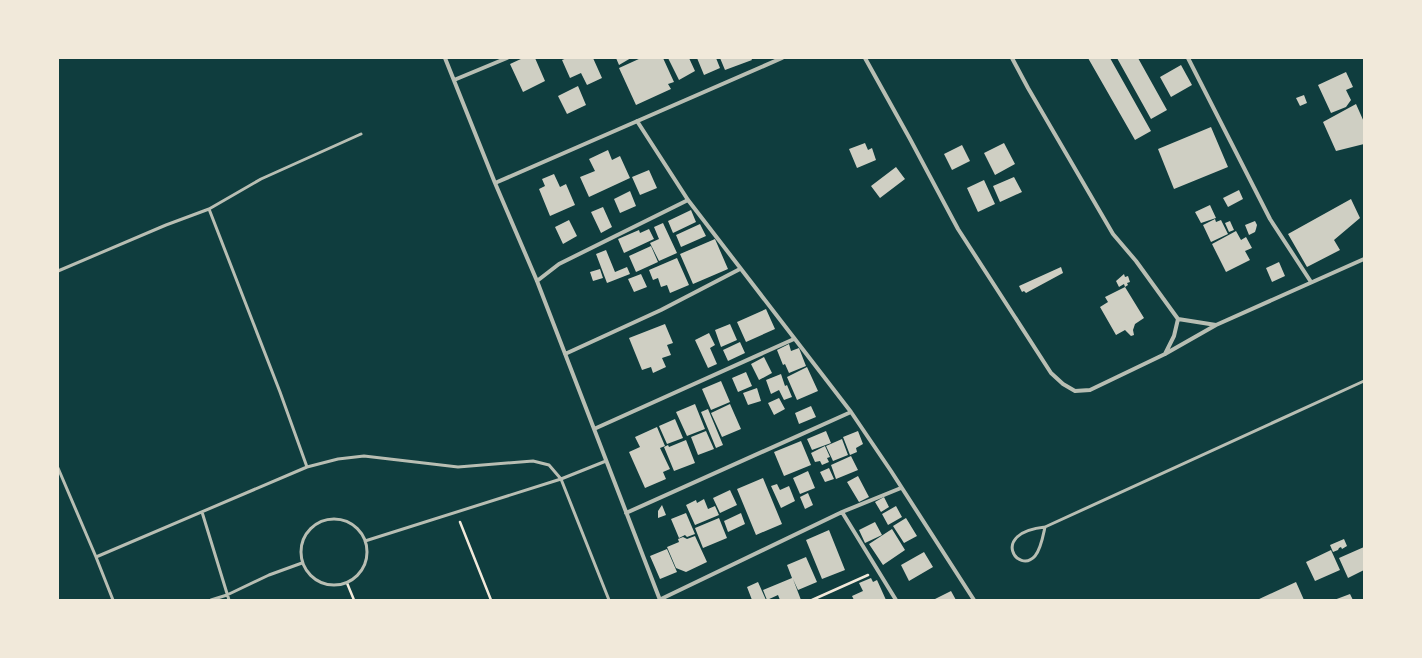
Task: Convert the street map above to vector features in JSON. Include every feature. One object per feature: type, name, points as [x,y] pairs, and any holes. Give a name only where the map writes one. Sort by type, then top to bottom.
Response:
[{"type":"street","points":[[445,58],[495,183],[537,281],[659,600],[842,512],[901,488]]},
{"type":"street","points":[[454,80],[507,58]]},
{"type":"street","points":[[765,58],[768,64]]},
{"type":"street","points":[[495,183],[782,58]]},
{"type":"street","points":[[865,58],[958,229],[1051,373],[1063,384],[1075,390],[1090,390],[1165,354],[1216,325],[1364,260]]},
{"type":"street","points":[[1012,58],[1113,234],[1136,261],[1178,319],[1216,325]]},
{"type":"street","points":[[1188,58],[1270,219],[1311,282]]},
{"type":"street","points":[[637,121],[688,200],[851,412],[974,600]]},
{"type":"street","points":[[537,281],[559,264],[688,200]]},
{"type":"street","points":[[565,354],[661,310],[740,269]]},
{"type":"street","points":[[1165,354],[1174,336],[1178,319]]},
{"type":"street","points":[[594,429],[794,339]]},
{"type":"street","points":[[626,513],[851,412]]},
{"type":"street","points":[[842,512],[896,600]]},
{"type":"lane","points":[[58,271],[209,208],[261,179],[361,134]]},
{"type":"lane","points":[[209,208],[280,392],[307,467]]},
{"type":"lane","points":[[1045,527],[1039,549],[1034,557],[1028,561],[1022,561],[1016,557],[1012,548],[1013,541],[1018,535],[1045,527],[1364,381]]},
{"type":"lane","points":[[96,557],[307,467],[338,459],[364,456],[458,468],[533,461],[549,465],[561,479],[609,600]]},
{"type":"lane","points":[[366,541],[561,479],[606,461]]},
{"type":"lane","points":[[58,468],[113,600]]},
{"type":"lane","points":[[202,512],[229,600]]},
{"type":"lane","points":[[329,519],[344,520],[357,527],[366,541],[368,554],[363,569],[353,580],[338,586],[323,584],[310,576],[302,564],[300,549],[305,535],[315,524],[329,519]]},
{"type":"lane","points":[[211,600],[302,564]]},
{"type":"path","points":[[456,512],[490,600]]},
{"type":"path","points":[[812,600],[877,571]]},
{"type":"path","points":[[347,582],[354,600]]},
{"type":"building","points":[[523,58],[535,58],[545,81],[523,92],[510,64]]},
{"type":"building","points":[[567,58],[593,58],[602,78],[587,85],[581,73],[570,78],[562,60]]},
{"type":"building","points":[[616,58],[631,58],[619,65]]},
{"type":"building","points":[[641,58],[663,58],[674,82],[668,84],[671,89],[636,105],[619,68]]},
{"type":"building","points":[[668,58],[689,58],[695,71],[679,80]]},
{"type":"building","points":[[697,58],[716,58],[720,68],[704,75]]},
{"type":"building","points":[[720,58],[751,58],[752,60],[725,70]]},
{"type":"building","points":[[1088,58],[1110,58],[1151,131],[1135,140]]},
{"type":"building","points":[[1117,58],[1138,58],[1167,110],[1151,119]]},
{"type":"building","points":[[1181,65],[1192,85],[1171,97],[1160,77]]},
{"type":"building","points":[[1346,72],[1353,87],[1346,90],[1351,100],[1346,107],[1331,113],[1318,85]]},
{"type":"building","points":[[578,86],[586,105],[567,114],[558,96]]},
{"type":"building","points":[[1304,95],[1307,103],[1300,106],[1296,98]]},
{"type":"building","points":[[1356,104],[1364,122],[1364,144],[1336,151],[1323,122]]},
{"type":"building","points":[[1211,127],[1228,167],[1174,189],[1158,149]]},
{"type":"building","points":[[865,143],[868,150],[872,148],[876,160],[857,168],[849,149]]},
{"type":"building","points":[[1004,143],[1015,164],[995,175],[984,153]]},
{"type":"building","points":[[962,145],[970,161],[952,170],[944,154]]},
{"type":"building","points":[[608,150],[612,160],[620,156],[630,178],[589,197],[580,177],[595,171],[589,159]]},
{"type":"building","points":[[896,167],[905,179],[880,198],[871,186]]},
{"type":"building","points":[[649,170],[657,188],[640,195],[632,177]]},
{"type":"building","points":[[554,174],[560,187],[566,184],[575,205],[550,216],[539,189],[545,186],[542,179]]},
{"type":"building","points":[[1014,177],[1022,192],[1000,202],[993,186]]},
{"type":"building","points":[[984,180],[995,204],[978,212],[967,188]]},
{"type":"building","points":[[1239,190],[1243,199],[1228,207],[1223,198]]},
{"type":"building","points":[[630,191],[636,206],[620,213],[614,199]]},
{"type":"building","points":[[1351,199],[1360,218],[1334,240],[1340,250],[1307,267],[1288,234]]},
{"type":"building","points":[[1210,205],[1216,218],[1201,223],[1195,212]]},
{"type":"building","points":[[603,207],[612,227],[601,233],[591,212]]},
{"type":"building","points":[[691,210],[696,222],[673,233],[668,221]]},
{"type":"building","points":[[1215,219],[1216,222],[1221,220],[1228,234],[1211,242],[1203,225]]},
{"type":"building","points":[[569,220],[577,236],[563,244],[555,227]]},
{"type":"building","points":[[1230,221],[1234,230],[1229,232],[1225,223]]},
{"type":"building","points":[[1255,221],[1257,225],[1255,232],[1249,235],[1245,225]]},
{"type":"building","points":[[663,223],[677,253],[659,261],[650,243],[659,239],[654,227]]},
{"type":"building","points":[[700,224],[706,236],[681,247],[676,235]]},
{"type":"building","points":[[649,229],[654,239],[624,253],[618,239],[639,230],[640,233]]},
{"type":"building","points":[[1236,231],[1241,240],[1246,237],[1252,248],[1245,251],[1250,260],[1226,272],[1212,244]]},
{"type":"building","points":[[715,239],[728,269],[693,284],[680,254]]},
{"type":"building","points":[[651,246],[658,262],[636,272],[629,256]]},
{"type":"building","points":[[606,250],[615,272],[627,267],[630,274],[607,283],[596,254]]},
{"type":"building","points":[[677,258],[689,285],[670,293],[667,285],[661,287],[658,278],[653,280],[649,270]]},
{"type":"building","points":[[1279,262],[1285,276],[1272,282],[1266,268]]},
{"type":"building","points":[[1061,267],[1063,273],[1026,293],[1024,291],[1022,292],[1019,286]]},
{"type":"building","points":[[600,269],[603,278],[593,281],[590,272]]},
{"type":"building","points":[[641,274],[647,287],[634,292],[628,279]]},
{"type":"building","points":[[1124,274],[1125,277],[1128,276],[1130,282],[1127,283],[1128,285],[1125,287],[1124,284],[1119,287],[1116,281]]},
{"type":"building","points":[[1125,287],[1144,318],[1135,324],[1133,330],[1134,335],[1131,336],[1125,330],[1116,335],[1100,307],[1108,302],[1105,297]]},
{"type":"building","points":[[766,309],[775,329],[746,342],[737,322]]},
{"type":"building","points":[[665,324],[673,343],[667,345],[671,355],[662,358],[666,367],[653,373],[651,367],[642,370],[629,338]]},
{"type":"building","points":[[730,324],[737,340],[721,347],[715,330]]},
{"type":"building","points":[[709,333],[715,345],[710,348],[717,364],[708,368],[695,340]]},
{"type":"building","points":[[740,342],[745,353],[728,361],[723,350]]},
{"type":"building","points":[[789,344],[791,351],[799,348],[806,366],[789,373],[785,364],[783,365],[777,350]]},
{"type":"building","points":[[764,357],[772,373],[759,380],[751,364]]},
{"type":"building","points":[[807,367],[818,391],[797,400],[787,377]]},
{"type":"building","points":[[746,372],[752,386],[738,392],[732,378]]},
{"type":"building","points":[[781,374],[785,386],[787,385],[792,397],[784,400],[779,390],[771,394],[766,380]]},
{"type":"building","points":[[721,381],[730,402],[711,410],[702,389]]},
{"type":"building","points":[[757,388],[761,401],[748,405],[743,393]]},
{"type":"building","points":[[779,398],[785,409],[774,415],[768,403]]},
{"type":"building","points":[[695,404],[705,429],[687,436],[676,412]]},
{"type":"building","points":[[730,404],[741,429],[722,437],[711,413]]},
{"type":"building","points":[[811,406],[816,417],[799,424],[795,413]]},
{"type":"building","points":[[708,409],[723,445],[716,448],[701,412]]},
{"type":"building","points":[[675,419],[683,438],[667,444],[659,426]]},
{"type":"building","points":[[657,427],[665,446],[660,448],[670,469],[663,472],[666,479],[645,488],[629,452],[640,447],[635,437]]},
{"type":"building","points":[[706,431],[714,449],[698,455],[691,437]]},
{"type":"building","points":[[826,431],[831,443],[812,450],[807,439]]},
{"type":"building","points":[[858,431],[863,444],[856,448],[857,452],[850,455],[843,437]]},
{"type":"building","points":[[842,439],[848,455],[833,461],[826,446]]},
{"type":"building","points":[[686,440],[695,463],[674,471],[664,447],[668,445],[669,447]]},
{"type":"building","points":[[801,441],[811,465],[784,476],[774,452]]},
{"type":"building","points":[[825,446],[830,457],[827,458],[829,462],[822,465],[820,461],[815,462],[811,453]]},
{"type":"building","points":[[851,456],[858,470],[836,479],[831,465]]},
{"type":"building","points":[[829,468],[834,479],[825,482],[820,472]]},
{"type":"building","points":[[808,471],[815,488],[800,494],[793,478]]},
{"type":"building","points":[[858,476],[869,497],[859,502],[847,482]]},
{"type":"building","points":[[763,478],[782,524],[756,535],[737,489]]},
{"type":"building","points":[[777,484],[780,490],[789,486],[795,501],[781,508],[771,486]]},
{"type":"building","points":[[730,490],[737,505],[720,513],[713,498]]},
{"type":"building","points":[[808,493],[813,505],[805,509],[800,497]]},
{"type":"building","points":[[884,497],[889,507],[881,512],[875,502]]},
{"type":"building","points":[[704,499],[708,509],[715,506],[719,515],[695,525],[686,505],[696,500],[697,503]]},
{"type":"building","points":[[662,505],[666,515],[658,518],[658,511]]},
{"type":"building","points":[[896,506],[902,517],[888,525],[882,514]]},
{"type":"building","points":[[686,513],[695,534],[687,537],[685,535],[679,538],[671,519]]},
{"type":"building","points":[[741,513],[745,524],[728,532],[724,521]]},
{"type":"building","points":[[719,518],[727,538],[703,548],[695,528]]},
{"type":"building","points":[[906,518],[917,536],[904,543],[893,526]]},
{"type":"building","points":[[875,522],[882,535],[865,543],[859,530]]},
{"type":"building","points":[[892,529],[905,550],[883,565],[869,544]]},
{"type":"building","points":[[829,530],[845,570],[822,579],[806,540]]},
{"type":"building","points":[[695,536],[707,562],[686,572],[676,568],[667,547],[679,542],[678,539],[683,537],[687,539]]},
{"type":"building","points":[[1344,539],[1347,546],[1342,549],[1341,547],[1333,552],[1330,545]]},
{"type":"building","points":[[1364,547],[1364,570],[1348,578],[1339,558]]},
{"type":"building","points":[[667,549],[677,572],[660,579],[650,556]]},
{"type":"building","points":[[1331,550],[1340,570],[1315,581],[1306,562]]},
{"type":"building","points":[[924,552],[933,567],[909,581],[901,565]]},
{"type":"building","points":[[806,557],[817,582],[798,590],[793,579],[801,600],[780,600],[778,595],[767,600],[763,590],[792,578],[787,565]]},
{"type":"building","points":[[871,578],[873,582],[877,580],[886,600],[854,600],[852,596],[863,591],[859,583]]},
{"type":"building","points":[[758,582],[766,600],[752,600],[747,587]]},
{"type":"building","points":[[1296,582],[1304,600],[1257,600]]},
{"type":"building","points":[[951,591],[956,600],[933,600]]},
{"type":"building","points":[[1350,594],[1353,600],[1334,600]]}]
